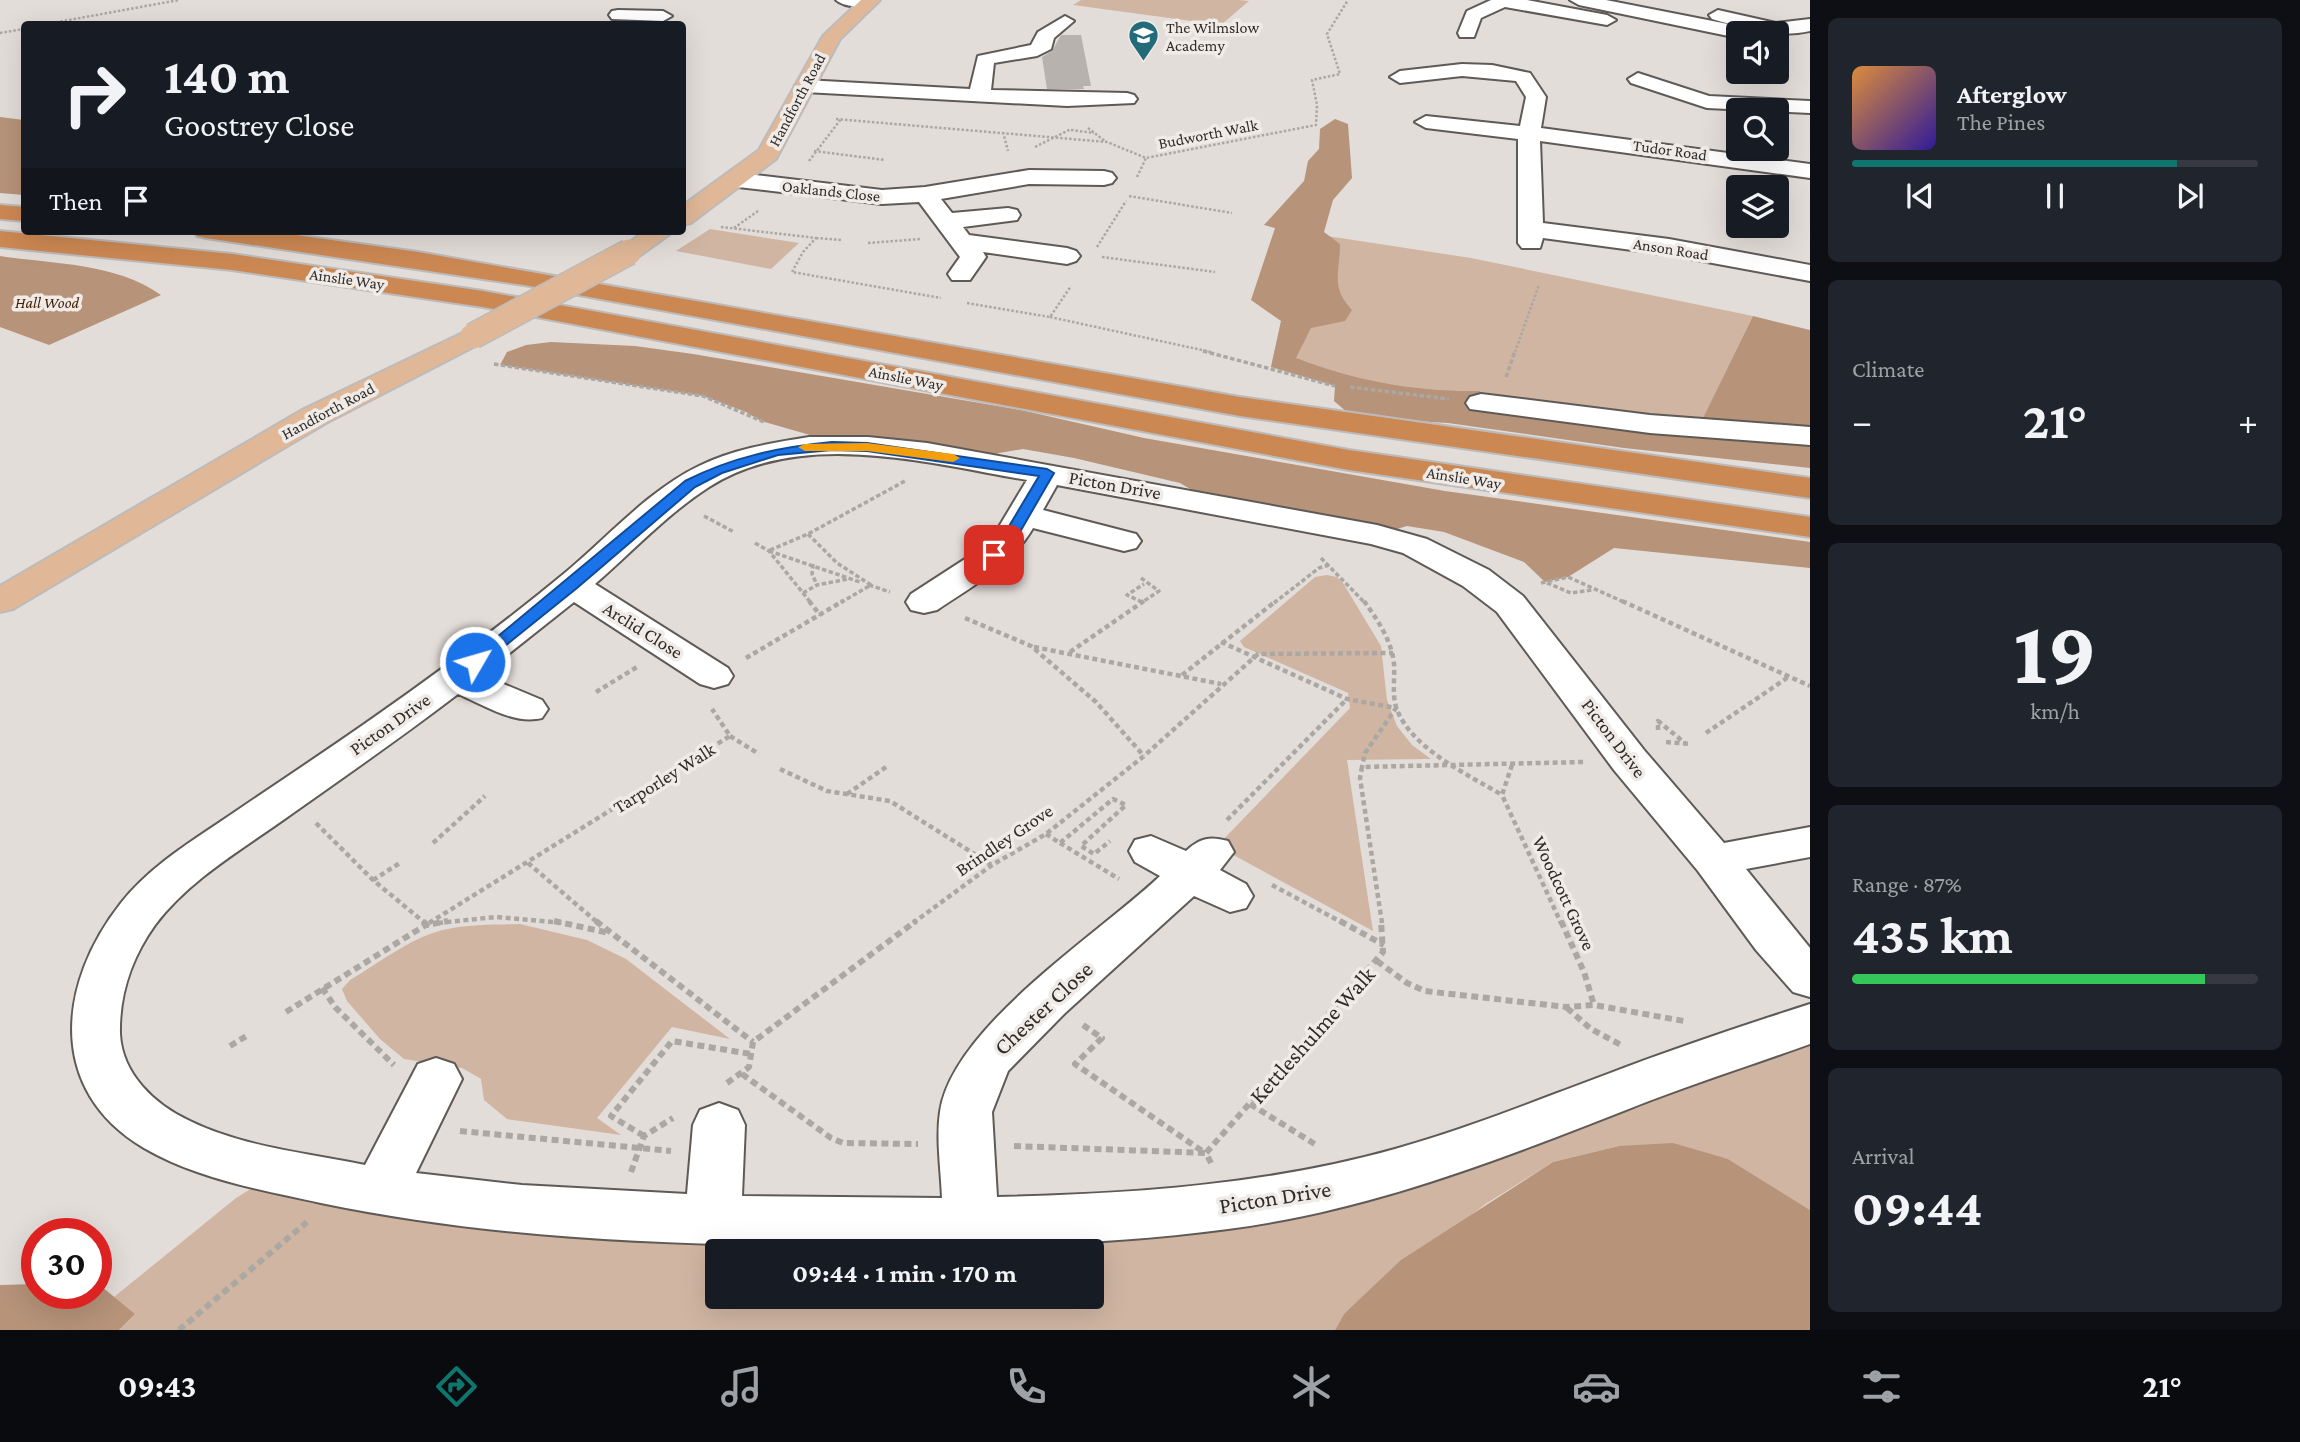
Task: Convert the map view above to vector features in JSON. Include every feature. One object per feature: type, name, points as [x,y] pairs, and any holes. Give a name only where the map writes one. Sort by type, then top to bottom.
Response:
[{"type":"highway","points":[[0,212],[21,214]]},
{"type":"highway","name":"Ainslie Way","points":[[239,235],[363,250],[508,273],[1053,374],[1357,425],[1810,488]]},
{"type":"highway","name":"Ainslie Way","points":[[0,239],[232,262],[484,299],[1349,460],[1810,527]]},
{"type":"main road","name":"Handforth Road","points":[[686,215],[738,180],[768,154],[832,36],[870,1]]},
{"type":"main road","name":"Handforth Road","points":[[0,601],[314,416],[473,336],[656,235]]},
{"type":"street","points":[[845,0],[870,1]]},
{"type":"street","points":[[1467,33],[1473,15],[1504,0],[1609,20]]},
{"type":"street","points":[[1579,0],[1726,30]]},
{"type":"street","points":[[618,15],[654,16],[679,1]]},
{"type":"street","points":[[1694,5],[1700,10],[1779,29],[1804,32]]},
{"type":"street","points":[[980,93],[985,60],[998,55],[1037,50],[1044,45],[1045,36],[1065,21]]},
{"type":"street","points":[[1400,77],[1462,68],[1498,69],[1523,77],[1536,97],[1530,133]]},
{"type":"street","points":[[1638,79],[1696,100],[1810,107]]},
{"type":"street","points":[[805,86],[936,94],[980,93],[1067,100],[1127,99]]},
{"type":"street","points":[[1668,111],[1696,100]]},
{"type":"street","name":"Tudor Road","points":[[1426,122],[1630,145],[1810,171]]},
{"type":"street","points":[[1630,145],[1637,132],[1648,124]]},
{"type":"street","name":"Anson Road","points":[[1530,133],[1531,236],[1669,247],[1810,273]]},
{"type":"street","points":[[1017,152],[1022,169],[1029,177]]},
{"type":"street","points":[[941,171],[967,187]]},
{"type":"street","name":"Oaklands Close","points":[[738,180],[882,197],[925,194],[1029,177],[1104,178]]},
{"type":"street","points":[[925,194],[972,257],[961,274]]},
{"type":"street","points":[[955,233],[1007,215]]},
{"type":"street","points":[[955,233],[1080,256]]},
{"type":"street","points":[[1490,404],[1650,424],[1810,436]]},
{"type":"street","name":"Picton Drive","points":[[1810,979],[1773,938],[1714,860],[1644,751],[1510,604],[1476,578],[1415,546],[1377,535],[1047,473],[930,454],[867,447],[806,447],[777,452],[717,470],[690,484],[572,585],[455,678],[204,854],[156,894],[133,921],[103,978],[96,1040],[101,1065],[115,1088],[137,1114],[164,1133],[253,1164],[363,1188],[501,1209],[616,1217],[970,1222],[1184,1212],[1306,1194],[1372,1179],[1510,1134],[1670,1071],[1810,1023]]},
{"type":"street","points":[[938,594],[994,555],[1024,514],[1047,473]]},
{"type":"street","points":[[1024,514],[1124,541]]},
{"type":"street","name":"Arclid Close","points":[[572,585],[705,670]]},
{"type":"street","points":[[455,678],[528,709]]},
{"type":"street","points":[[1714,860],[1810,842]]},
{"type":"street","name":"Chester Close","points":[[970,1222],[966,1112],[978,1077],[998,1048],[1201,860]]},
{"type":"street","points":[[363,1188],[439,1101]]},
{"type":"street","points":[[711,1119],[713,1219]]},
{"type":"path","points":[[64,21],[179,0]]},
{"type":"path","name":"Budworth Walk","points":[[1055,136],[1082,124],[1107,142],[1146,158],[1316,125],[1317,105],[1312,80],[1340,74],[1328,34],[1348,0]]},
{"type":"path","points":[[0,33],[21,30]]},
{"type":"path","name":"Budworth Walk","points":[[790,116],[1107,142]]},
{"type":"path","points":[[789,188],[806,169],[814,151],[842,119]]},
{"type":"path","points":[[1068,130],[1094,133]]},
{"type":"path","points":[[1003,132],[1017,152],[1055,136]]},
{"type":"path","points":[[814,151],[885,160]]},
{"type":"path","points":[[1128,196],[1232,213]]},
{"type":"path","points":[[868,243],[955,233]]},
{"type":"path","points":[[816,237],[842,240]]},
{"type":"path","points":[[1080,256],[1215,272]]},
{"type":"path","points":[[1349,387],[1490,404],[1539,285]]},
{"type":"path","points":[[1050,317],[1242,359],[1335,386]]},
{"type":"path","points":[[439,353],[703,396],[772,424]]},
{"type":"path","points":[[769,551],[808,534],[912,478],[924,468],[930,454]]},
{"type":"path","points":[[808,534],[821,551],[843,569],[871,585]]},
{"type":"path","points":[[755,543],[769,551],[871,585],[938,594],[1031,646],[1096,702],[1144,756]]},
{"type":"path","points":[[769,551],[820,615]]},
{"type":"path","points":[[1314,551],[1356,589],[1393,653],[1396,708],[1419,736],[1454,766],[1502,795],[1512,765]]},
{"type":"path","points":[[813,564],[812,574],[817,585]]},
{"type":"path","points":[[1182,675],[1319,568],[1329,565]]},
{"type":"path","points":[[1592,590],[1571,593],[1545,582],[1568,577],[1787,678],[1810,686]]},
{"type":"path","points":[[803,593],[817,585],[850,579]]},
{"type":"path","points":[[1069,653],[1159,591],[1143,581],[1127,595],[1143,602]]},
{"type":"path","points":[[705,670],[820,615],[871,585]]},
{"type":"path","points":[[1221,642],[1347,699],[1396,708]]},
{"type":"path","points":[[1031,646],[1222,684]]},
{"type":"path","points":[[1252,657],[1258,654],[1393,653]]},
{"type":"path","name":"Brindley Grove","points":[[753,1042],[992,865],[1046,834],[1144,756],[1252,657]]},
{"type":"path","name":"Tarporley Walk","points":[[286,1012],[730,736],[698,688],[705,670]]},
{"type":"path","points":[[1706,733],[1787,678]]},
{"type":"path","points":[[1201,860],[1347,699]]},
{"type":"path","points":[[1396,708],[1365,753],[1362,767],[1512,765],[1644,751],[1658,721],[1689,744],[1675,743]]},
{"type":"path","points":[[730,736],[759,754]]},
{"type":"path","points":[[847,795],[889,765]]},
{"type":"path","name":"Kettleshulme Walk","points":[[1206,1153],[1377,961],[1385,946],[1360,778],[1362,767]]},
{"type":"path","points":[[780,769],[811,785],[847,795],[890,801],[992,865]]},
{"type":"path","name":"Woodcott Grove","points":[[1502,795],[1584,972],[1594,1005]]},
{"type":"path","points":[[433,843],[451,829],[454,820],[485,796]]},
{"type":"path","points":[[285,798],[321,827],[373,880],[427,925],[498,916],[543,918],[609,933]]},
{"type":"path","points":[[1060,843],[1114,876]]},
{"type":"path","points":[[373,880],[400,863]]},
{"type":"path","points":[[439,1101],[639,1149],[711,1119],[742,1073],[749,1067],[753,1042],[609,933],[528,863]]},
{"type":"path","points":[[1377,961],[1407,983],[1425,990],[1566,1007],[1594,1005],[1689,1022]]},
{"type":"path","points":[[322,988],[336,1008]]},
{"type":"path","points":[[1048,1000],[1102,1038],[1075,1064],[1206,1153],[1216,1172]]},
{"type":"path","points":[[1566,1007],[1591,1029],[1670,1071]]},
{"type":"path","points":[[230,1046],[248,1035]]},
{"type":"path","points":[[711,1119],[644,1136],[611,1116],[672,1041],[751,1054]]},
{"type":"path","points":[[742,1073],[831,1139],[867,1143]]},
{"type":"path","points":[[1250,1104],[1372,1179]]},
{"type":"path","points":[[616,1217],[644,1136]]},
{"type":"path","points":[[966,1144],[1206,1153]]},
{"type":"path","points":[[179,1330],[363,1188]]},
{"type":"shaded area","points":[[1081,0],[1249,1],[1221,25],[1073,5]]},
{"type":"shaded area","points":[[710,229],[799,243],[771,269],[676,251]]},
{"type":"shaded area","points":[[1301,232],[1471,258],[1753,316],[1698,428],[1481,403],[1271,367]]},
{"type":"shaded area","points":[[1315,577],[1337,577],[1343,583],[1381,646],[1387,700],[1397,726],[1412,745],[1431,759],[1347,760],[1373,931],[1217,846],[1350,708],[1348,693],[1244,647],[1240,641]]},
{"type":"shaded area","points":[[520,924],[587,940],[626,959],[730,1039],[672,1027],[597,1118],[621,1135],[507,1119],[484,1100],[481,1079],[462,1068],[404,1059],[380,1039],[347,1001],[342,989],[350,980],[397,950],[435,932],[466,926]]},
{"type":"shaded area","points":[[1810,1023],[1810,1210],[1728,1159],[1619,1146],[1553,1162],[1484,1205],[1344,1314],[1335,1330],[119,1330],[135,1314],[114,1297],[236,1198],[280,1171],[501,1209],[1305,1194]]},
{"type":"green space","points":[[0,117],[21,120],[21,195],[0,193]]},
{"type":"green space","points":[[1335,119],[1348,124],[1352,178],[1333,200],[1324,232],[1340,244],[1339,287],[1345,302],[1352,310],[1345,321],[1311,328],[1296,358],[1386,384],[1432,390],[1480,391],[1481,402],[1698,428],[1753,316],[1810,330],[1810,468],[1624,448],[1448,423],[1364,418],[1348,413],[1334,401],[1335,386],[1271,367],[1281,321],[1251,300],[1275,228],[1264,225],[1304,181],[1308,161],[1319,149],[1320,129]]},
{"type":"green space","name":"Hall Wood","points":[[0,256],[105,271],[144,284],[161,295],[49,345],[0,327]]},
{"type":"green space","points":[[551,342],[635,346],[693,354],[1021,410],[1144,438],[1445,491],[1810,542],[1810,568],[1614,548],[1568,577],[1545,582],[1524,562],[1444,532],[1407,526],[1377,535],[1216,504],[1180,483],[1023,449],[999,453],[979,462],[824,439],[761,421],[746,412],[703,396],[500,365],[507,352],[526,345]]},
{"type":"green space","points":[[1673,1143],[1728,1159],[1810,1210],[1810,1330],[1335,1330],[1344,1314],[1401,1260],[1553,1162],[1619,1146]]},
{"type":"green space","points":[[21,1284],[21,1309],[112,1309],[112,1295],[135,1314],[119,1330],[0,1330],[0,1285]]},
{"type":"building","points":[[1061,35],[1081,35],[1091,86],[1083,86],[1084,89],[1047,89],[1042,57],[1052,51]]},
{"type":"slow traffic","points":[[805,447],[867,447],[953,458]]},
{"type":"place","name":"The Wilmslow Academy","points":[[1143,63]]},
{"type":"route","points":[[475,662],[572,585],[690,484],[741,461],[777,452],[806,447],[867,447],[1047,473],[1007,541],[994,555]]}]
